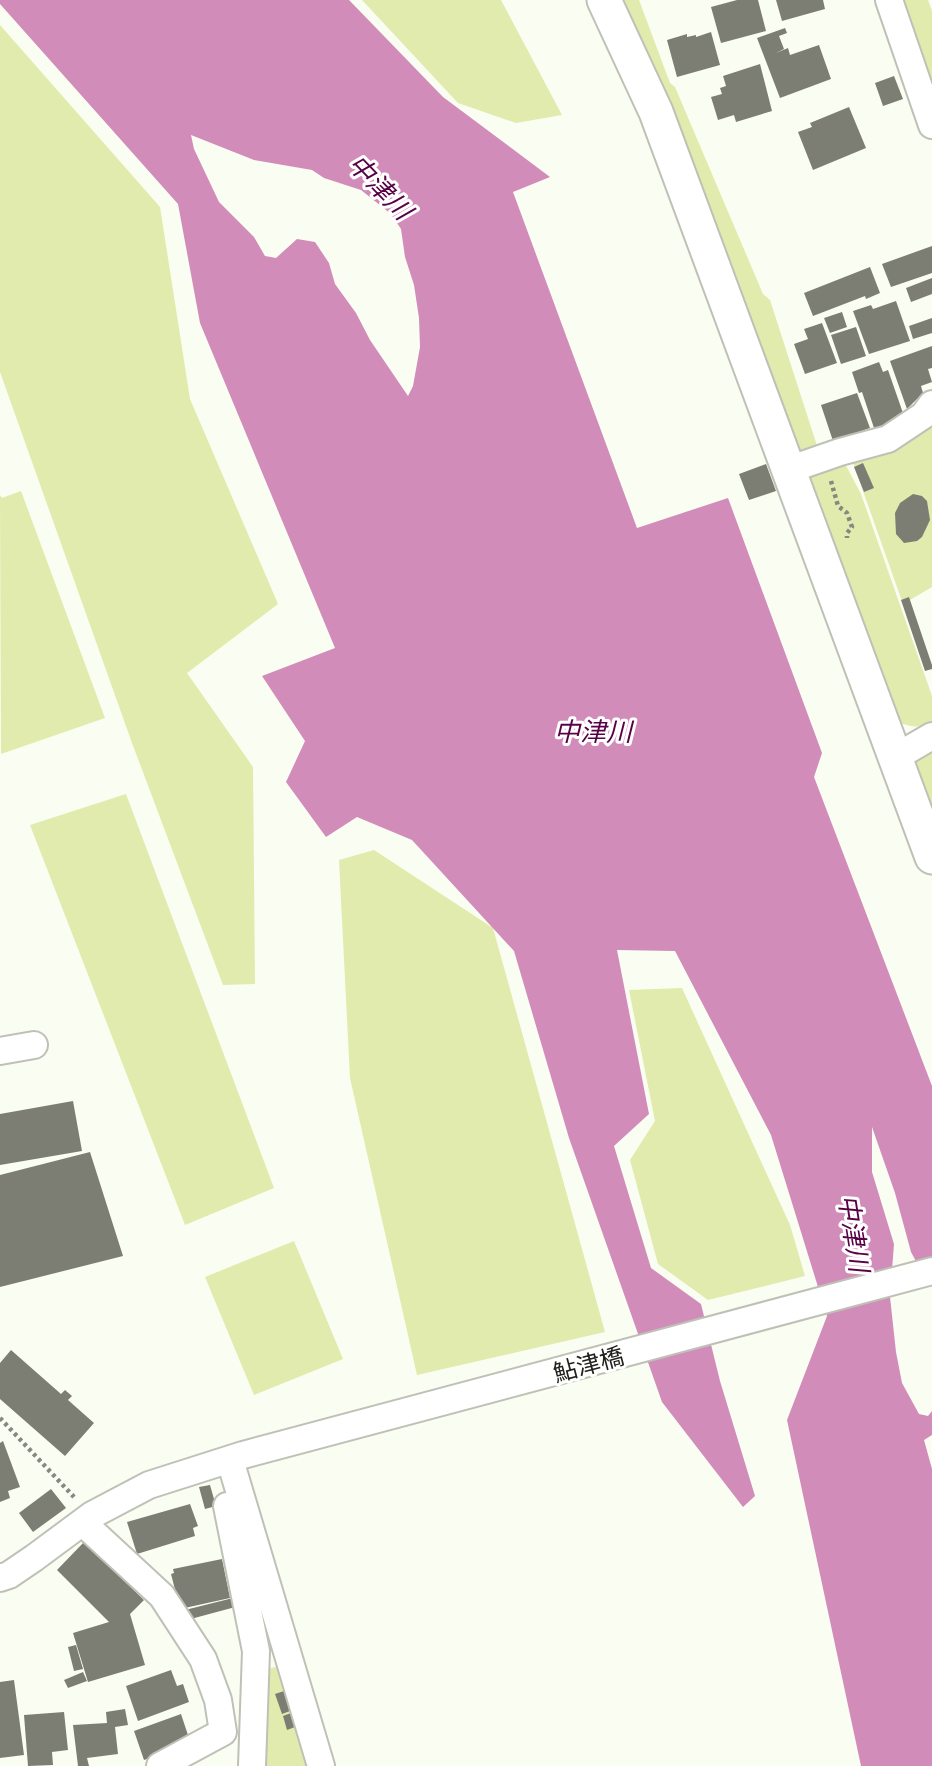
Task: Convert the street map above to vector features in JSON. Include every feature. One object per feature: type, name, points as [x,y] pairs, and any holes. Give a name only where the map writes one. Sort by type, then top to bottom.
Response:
[{"type":"street","points":[[604,0],[656,113],[932,857]]},
{"type":"street","points":[[889,0],[932,125]]},
{"type":"street","points":[[788,470],[888,439],[924,415],[932,404]]},
{"type":"street","points":[[896,757],[932,736]]},
{"type":"street","points":[[0,1051],[34,1045]]},
{"type":"street","name":"鮎津橋","points":[[0,1577],[9,1575],[87,1519],[149,1485],[237,1457],[932,1271]]},
{"type":"street","points":[[237,1457],[239,1494],[321,1766]]},
{"type":"street","points":[[239,1494],[226,1503],[256,1651],[252,1766]]},
{"type":"street","points":[[87,1519],[162,1596],[203,1658],[218,1700],[223,1732],[159,1766]]},
{"type":"path","points":[[0,1418],[87,1519]]},
{"type":"green space","points":[[362,0],[501,0],[562,115],[516,123],[458,103]]},
{"type":"green space","points":[[616,0],[639,0],[670,83],[675,87],[763,294],[770,300],[820,455],[800,463]]},
{"type":"green space","points":[[899,0],[928,0],[932,11],[932,94]]},
{"type":"green space","points":[[0,25],[160,207],[190,399],[278,604],[187,673],[253,767],[255,984],[223,985],[132,743],[0,372]]},
{"type":"green space","points":[[932,421],[932,587],[903,604],[852,460],[902,447]]},
{"type":"green space","points":[[842,458],[861,494],[932,696],[932,724],[915,726],[898,722],[802,469]]},
{"type":"green space","points":[[21,491],[105,718],[1,754],[0,495],[2,498]]},
{"type":"green space","points":[[932,745],[932,824],[913,764],[921,749]]},
{"type":"green space","points":[[126,794],[274,1188],[185,1225],[30,825]]},
{"type":"green space","points":[[374,850],[493,928],[605,1332],[417,1375],[350,1078],[339,860]]},
{"type":"green space","points":[[682,988],[790,1225],[805,1276],[708,1300],[658,1264],[630,1160],[655,1121],[629,990]]},
{"type":"green space","points":[[294,1241],[343,1359],[254,1395],[205,1277]]},
{"type":"green space","points":[[276,1667],[307,1766],[260,1766],[265,1669]]},
{"type":"water","name":"中津川","points":[[0,0],[349,0],[443,97],[550,177],[513,192],[637,528],[728,498],[822,753],[814,777],[932,1086],[932,1281],[925,1278],[911,1252],[895,1193],[872,1127],[872,1172],[894,1244],[890,1297],[902,1383],[919,1414],[928,1416],[932,1411],[932,1435],[924,1440],[932,1469],[932,1766],[861,1766],[787,1420],[827,1316],[771,1135],[675,951],[617,950],[649,1114],[614,1146],[651,1268],[701,1304],[720,1381],[755,1496],[743,1507],[662,1402],[569,1138],[514,951],[412,840],[357,817],[326,837],[286,782],[305,741],[262,676],[335,648],[200,323],[178,204],[0,4]],"holes":[[[191,135],[254,160],[312,170],[324,178],[361,190],[391,214],[401,229],[419,318],[420,347],[413,386],[408,396],[335,284],[329,263],[315,242],[297,239],[276,258],[265,256],[254,237],[219,202],[194,149]]]},
{"type":"building","points":[[737,0],[758,0],[766,31],[721,43],[711,7]]},
{"type":"building","points":[[776,0],[823,0],[825,9],[782,21]]},
{"type":"building","points":[[785,28],[787,33],[779,36],[784,49],[776,53],[788,48],[790,55],[819,45],[831,79],[780,98],[757,38]]},
{"type":"building","points":[[711,32],[720,65],[677,77],[667,40],[687,34],[687,37],[696,37]]},
{"type":"building","points":[[760,64],[772,111],[736,122],[734,115],[718,120],[711,97],[722,94],[720,88],[726,86],[723,76]]},
{"type":"building","points":[[894,76],[903,99],[883,106],[875,83]]},
{"type":"building","points":[[849,107],[866,148],[813,170],[798,132],[812,127],[810,123]]},
{"type":"building","points":[[932,246],[932,273],[891,287],[882,264]]},
{"type":"building","points":[[870,267],[880,293],[813,316],[804,293]]},
{"type":"building","points":[[932,278],[932,294],[911,302],[906,288]]},
{"type":"building","points":[[896,301],[910,341],[869,354],[853,311],[871,305],[873,309]]},
{"type":"building","points":[[842,312],[847,327],[830,333],[824,318]]},
{"type":"building","points":[[932,318],[932,333],[913,339],[909,326]]},
{"type":"building","points":[[822,323],[837,363],[805,374],[794,344],[808,339],[804,329]]},
{"type":"building","points":[[856,327],[866,356],[841,364],[831,335]]},
{"type":"building","points":[[932,346],[932,368],[928,369],[932,382],[921,386],[923,393],[907,409],[890,361]]},
{"type":"building","points":[[879,362],[883,372],[888,370],[904,416],[890,420],[892,425],[875,431],[852,372]]},
{"type":"building","points":[[857,393],[870,428],[833,441],[821,405]]},
{"type":"building","points":[[863,463],[874,488],[864,492],[854,467]]},
{"type":"building","points":[[766,464],[776,491],[749,500],[739,474]]},
{"type":"building","points":[[913,494],[922,496],[927,501],[930,520],[922,537],[917,541],[904,543],[896,534],[895,513],[900,503]]},
{"type":"building","points":[[909,597],[932,665],[932,669],[925,671],[901,600]]},
{"type":"building","points":[[73,1101],[82,1151],[0,1165],[0,1114]]},
{"type":"building","points":[[90,1152],[123,1256],[0,1287],[0,1175]]},
{"type":"building","points":[[11,1350],[61,1394],[65,1390],[72,1396],[68,1400],[94,1423],[65,1456],[0,1399],[0,1363]]},
{"type":"building","points":[[3,1441],[20,1487],[8,1491],[10,1498],[0,1502],[0,1443]]},
{"type":"building","points":[[210,1485],[216,1506],[205,1509],[199,1487]]},
{"type":"building","points":[[51,1489],[66,1508],[33,1532],[19,1513]]},
{"type":"building","points":[[190,1504],[198,1526],[193,1528],[195,1536],[137,1554],[127,1522]]},
{"type":"building","points":[[84,1542],[144,1600],[130,1614],[145,1665],[88,1682],[73,1633],[109,1622],[57,1570]]},
{"type":"building","points":[[222,1559],[230,1598],[180,1609],[171,1574],[174,1573],[173,1569]]},
{"type":"building","points":[[237,1597],[239,1606],[187,1620],[185,1610]]},
{"type":"building","points":[[76,1645],[83,1669],[74,1671],[68,1647]]},
{"type":"building","points":[[171,1670],[177,1686],[183,1684],[189,1702],[138,1721],[126,1686]]},
{"type":"building","points":[[83,1672],[87,1681],[68,1688],[64,1680]]},
{"type":"building","points":[[14,1680],[24,1755],[0,1758],[0,1682]]},
{"type":"building","points":[[284,1691],[290,1711],[282,1714],[275,1694]]},
{"type":"building","points":[[125,1709],[128,1725],[115,1727],[118,1754],[87,1758],[89,1766],[78,1766],[73,1725],[107,1723],[106,1712]]},
{"type":"building","points":[[64,1712],[68,1750],[52,1752],[53,1765],[28,1766],[24,1715]]},
{"type":"building","points":[[291,1713],[295,1727],[287,1730],[283,1716]]},
{"type":"building","points":[[181,1714],[189,1738],[186,1745],[144,1760],[134,1731]]}]
